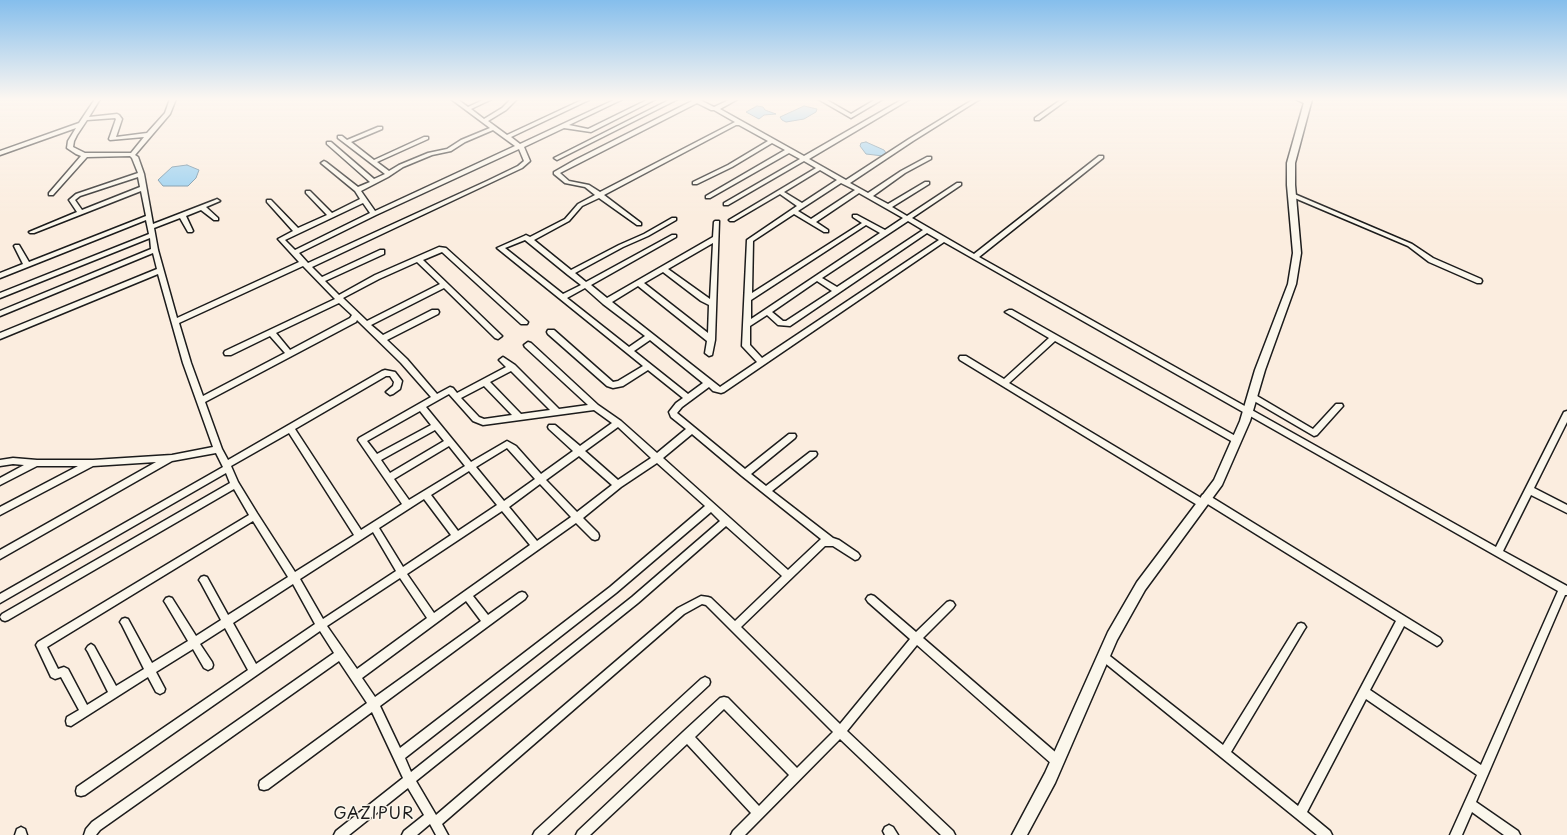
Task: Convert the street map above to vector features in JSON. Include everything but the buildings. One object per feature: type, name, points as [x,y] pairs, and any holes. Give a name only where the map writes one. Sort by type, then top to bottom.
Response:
[{"type":"street","points":[[0,153],[40,138]]},
{"type":"street","points":[[73,138],[70,148],[78,153],[85,155],[132,155],[135,157],[141,174],[151,231],[160,270],[175,322],[218,449],[235,484],[254,516],[294,578],[321,625],[374,704],[409,779],[442,835]]},
{"type":"street","points":[[132,155],[146,138]]},
{"type":"street","points":[[341,138],[389,174]]},
{"type":"street","points":[[347,142],[357,138]]},
{"type":"street","points":[[373,162],[426,138]]},
{"type":"street","points":[[357,190],[389,174],[401,166],[430,154],[446,151],[473,138]]},
{"type":"street","points":[[175,322],[305,265],[520,167],[527,161],[525,153],[508,138]]},
{"type":"street","points":[[294,253],[537,138]]},
{"type":"street","points":[[557,158],[597,138]]},
{"type":"street","points":[[622,138],[577,161],[556,174],[567,182],[583,185],[639,224]]},
{"type":"street","points":[[530,240],[567,220],[576,208],[708,138]]},
{"type":"street","points":[[767,138],[943,240],[1565,590],[1456,835]]},
{"type":"street","points":[[726,204],[841,138]]},
{"type":"street","points":[[762,363],[746,346],[750,240],[802,206],[914,138]]},
{"type":"street","points":[[1019,835],[1050,778],[1112,636],[1141,586],[1218,482],[1245,421],[1260,370],[1292,284],[1297,253],[1291,163],[1298,138]]},
{"type":"street","points":[[695,183],[730,166],[772,141]]},
{"type":"street","points":[[329,143],[374,182]]},
{"type":"street","points":[[708,197],[789,150]]},
{"type":"street","points":[[51,194],[85,155]]},
{"type":"street","points":[[974,257],[1101,156]]},
{"type":"street","points":[[868,196],[903,172],[929,158]]},
{"type":"street","points":[[324,163],[357,190],[374,214]]},
{"type":"street","points":[[732,220],[820,168]]},
{"type":"street","points":[[80,212],[72,200],[78,195],[141,174]]},
{"type":"street","points":[[888,208],[927,183]]},
{"type":"street","points":[[747,325],[959,184]]},
{"type":"street","points":[[32,232],[144,188]]},
{"type":"street","points":[[811,222],[858,191]]},
{"type":"street","points":[[308,192],[331,215]]},
{"type":"street","points":[[780,192],[802,206]]},
{"type":"street","points":[[1292,195],[1410,245],[1431,260],[1479,281]]},
{"type":"street","points":[[364,200],[281,239],[339,299],[404,361],[436,398]]},
{"type":"street","points":[[0,296],[151,231],[182,215],[217,201]]},
{"type":"street","points":[[269,201],[297,231]]},
{"type":"street","points":[[202,207],[216,220]]},
{"type":"street","points":[[794,211],[826,231]]},
{"type":"street","points":[[182,215],[190,231]]},
{"type":"street","points":[[855,216],[885,233]]},
{"type":"street","points":[[0,276],[149,217]]},
{"type":"street","points":[[570,273],[646,235],[674,218]]},
{"type":"street","points":[[709,353],[713,304],[716,222]]},
{"type":"street","points":[[747,299],[867,222]]},
{"type":"street","points":[[767,312],[784,325],[927,230]]},
{"type":"street","points":[[562,298],[674,236]]},
{"type":"street","points":[[688,398],[500,248],[526,237],[716,390],[721,390],[943,240]]},
{"type":"street","points":[[606,302],[716,238]]},
{"type":"street","points":[[17,246],[27,265]]},
{"type":"street","points":[[0,314],[155,250]]},
{"type":"street","points":[[228,353],[339,299],[377,277],[436,251],[444,250],[524,322]]},
{"type":"street","points":[[321,280],[382,252]]},
{"type":"street","points":[[418,259],[498,336]]},
{"type":"street","points":[[664,268],[703,299],[713,304]]},
{"type":"street","points":[[0,336],[160,270]]},
{"type":"street","points":[[817,278],[837,291]]},
{"type":"street","points":[[639,283],[711,340]]},
{"type":"street","points":[[366,324],[445,285]]},
{"type":"street","points":[[382,339],[435,312]]},
{"type":"street","points":[[1008,312],[1236,440]]},
{"type":"street","points":[[201,400],[353,320],[356,315]]},
{"type":"street","points":[[271,332],[289,353]]},
{"type":"street","points":[[551,332],[610,384],[620,384],[649,366]]},
{"type":"street","points":[[629,350],[650,337]]},
{"type":"street","points":[[1004,383],[1054,338]]},
{"type":"street","points":[[528,345],[595,407],[618,423],[788,576]]},
{"type":"street","points":[[963,358],[1437,641]]},
{"type":"street","points":[[503,360],[512,367],[556,412]]},
{"type":"street","points":[[456,397],[512,367]]},
{"type":"street","points":[[0,599],[385,373],[392,374],[398,381],[397,387],[390,392]]},
{"type":"street","points":[[485,382],[518,417]]},
{"type":"street","points":[[709,383],[679,405],[673,412],[674,415],[766,491],[830,541],[836,543],[855,556]]},
{"type":"street","points":[[408,505],[362,440],[450,390],[476,419],[483,422],[595,407]]},
{"type":"street","points":[[1252,396],[1314,433],[1339,406]]},
{"type":"street","points":[[421,407],[536,546]]},
{"type":"street","points":[[1498,552],[1567,414]]},
{"type":"street","points":[[81,791],[321,625],[503,506],[618,423]]},
{"type":"street","points":[[376,459],[436,426]]},
{"type":"street","points":[[552,427],[618,485]]},
{"type":"street","points":[[290,428],[360,536]]},
{"type":"street","points":[[356,676],[433,619],[576,518],[618,485],[657,458],[692,429]]},
{"type":"street","points":[[745,474],[792,436]]},
{"type":"street","points":[[389,478],[449,442]]},
{"type":"street","points":[[71,721],[374,526],[469,466],[507,444],[514,448],[540,479],[595,536]]},
{"type":"street","points":[[0,463],[13,461],[37,463],[93,463],[172,458],[218,449]]},
{"type":"street","points":[[766,491],[813,454]]},
{"type":"street","points":[[0,554],[172,458]]},
{"type":"street","points":[[0,482],[37,463]]},
{"type":"street","points":[[0,511],[93,463]]},
{"type":"street","points":[[5,617],[235,484]]},
{"type":"street","points":[[1530,490],[1567,509]]},
{"type":"street","points":[[425,494],[457,536]]},
{"type":"street","points":[[398,756],[613,590],[710,507]]},
{"type":"street","points":[[85,712],[64,672],[55,674],[41,645],[254,516]]},
{"type":"street","points":[[340,835],[634,600],[726,521]]},
{"type":"street","points":[[374,526],[401,572],[433,619]]},
{"type":"street","points":[[734,628],[818,546],[823,542],[830,541]]},
{"type":"street","points":[[204,580],[228,620],[254,671]]},
{"type":"street","points":[[467,596],[487,621]]},
{"type":"street","points":[[264,785],[522,596]]},
{"type":"street","points":[[871,599],[1057,761]]},
{"type":"street","points":[[408,835],[433,819],[681,611],[701,600],[708,601],[840,732],[949,835]]},
{"type":"street","points":[[170,601],[208,665]]},
{"type":"street","points":[[737,835],[840,732],[916,639],[950,605]]},
{"type":"street","points":[[1300,814],[1402,620]]},
{"type":"street","points":[[125,622],[160,689]]},
{"type":"street","points":[[1224,753],[1301,627]]},
{"type":"street","points":[[91,649],[114,693]]},
{"type":"street","points":[[90,835],[96,826],[341,654]]},
{"type":"street","points":[[1103,656],[1326,835]]},
{"type":"street","points":[[539,835],[705,682]]},
{"type":"street","points":[[1364,692],[1483,774]]},
{"type":"street","points":[[582,835],[724,702],[796,775]]},
{"type":"street","points":[[687,736],[758,813]]},
{"type":"street","points":[[1470,804],[1514,835]]},
{"type":"water","points":[[866,142],[884,150],[886,153],[883,156],[866,154],[860,146],[861,143]]},
{"type":"water","points":[[187,165],[199,170],[196,178],[188,186],[163,186],[158,180],[172,167]]},
{"type":"district","name":"GAZIPUR","points":[[374,815]]}]
